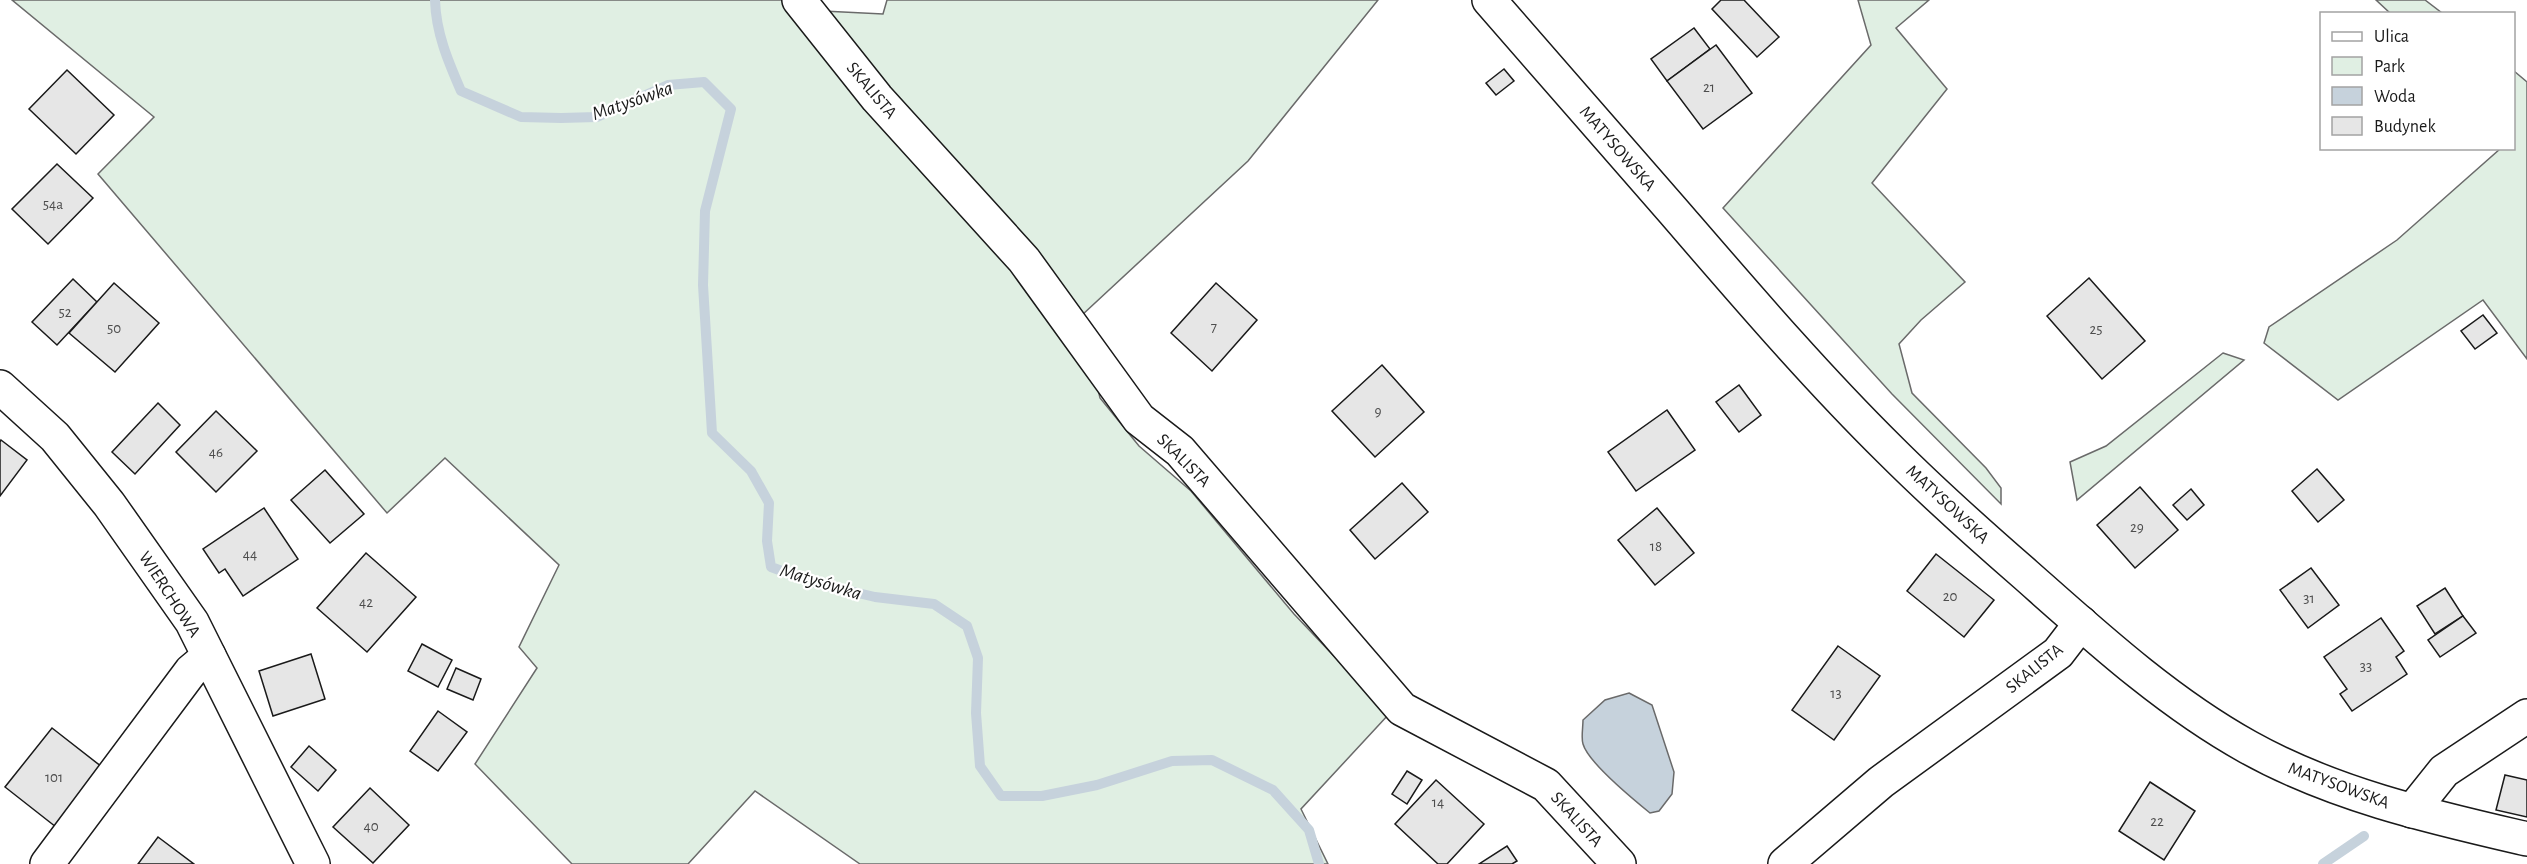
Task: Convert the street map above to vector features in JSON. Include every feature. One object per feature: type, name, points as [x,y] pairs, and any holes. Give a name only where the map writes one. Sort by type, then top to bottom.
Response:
[{"type":"street","name":"SKALISTA","points":[[799,0],[877,98],[1024,260],[1139,418],[1180,451],[1402,709],[1546,785],[1619,864]]},
{"type":"street","name":"MATYSOWSKA","points":[[1489,0],[1749,300],[1828,386],[1899,459],[1977,532],[2081,623],[2209,723],[2249,748],[2306,774],[2412,811],[2527,838]]},
{"type":"street","name":"WIERCHOWA","points":[[0,387],[55,437],[109,504],[192,622],[313,864]]},
{"type":"street","name":"SKALISTA","points":[[1785,864],[1881,782],[2058,653],[2081,623]]},
{"type":"street","points":[[47,864],[191,671],[208,656]]},
{"type":"street","points":[[2412,811],[2444,771],[2527,716]]},
{"type":"green space","points":[[12,0],[817,0],[823,11],[883,14],[887,0],[1378,0],[1248,161],[1081,316],[1100,398],[1139,446],[1191,491],[1294,614],[1389,714],[1301,809],[1328,864],[860,864],[755,791],[688,864],[572,864],[475,764],[537,668],[519,647],[559,565],[445,458],[387,513],[98,174],[154,117]]},
{"type":"green space","points":[[1858,0],[1929,0],[1896,28],[1947,89],[1872,183],[1965,282],[1921,320],[1899,344],[1912,393],[1986,468],[2001,488],[2001,504],[1892,394],[1723,208],[1871,45]]},
{"type":"green space","points":[[2376,0],[2425,0],[2441,12],[2389,12]]},
{"type":"green space","points":[[2515,72],[2527,82],[2527,359],[2483,300],[2338,400],[2264,343],[2269,327],[2397,240],[2499,150],[2515,150]]},
{"type":"green space","points":[[2223,353],[2244,360],[2077,500],[2070,462],[2106,446]]},
{"type":"water","points":[[1629,693],[1652,705],[1674,772],[1672,794],[1659,811],[1650,813],[1593,761],[1582,742],[1583,720],[1605,700]]},
{"type":"building","points":[[1721,0],[1744,0],[1779,37],[1757,57],[1712,9]]},
{"type":"building","points":[[1694,28],[1710,49],[1667,81],[1651,59]]},
{"type":"building","points":[[1716,45],[1752,93],[1703,129],[1667,81]]},
{"type":"building","points":[[1504,69],[1514,81],[1496,95],[1486,83]]},
{"type":"building","points":[[67,70],[114,115],[76,154],[29,109]]},
{"type":"building","points":[[57,164],[93,198],[48,244],[12,209]]},
{"type":"building","points":[[2089,278],[2145,341],[2102,379],[2047,316]]},
{"type":"building","points":[[73,279],[97,302],[57,345],[32,322]]},
{"type":"building","points":[[114,283],[159,323],[115,372],[69,333]]},
{"type":"building","points":[[1216,283],[1257,320],[1212,371],[1171,333]]},
{"type":"building","points":[[2483,315],[2497,333],[2475,349],[2461,331]]},
{"type":"building","points":[[1382,365],[1424,412],[1375,457],[1332,411]]},
{"type":"building","points":[[1739,385],[1761,415],[1739,432],[1716,402]]},
{"type":"building","points":[[158,403],[180,425],[135,474],[112,452]]},
{"type":"building","points":[[1667,410],[1695,450],[1636,491],[1608,452]]},
{"type":"building","points":[[216,411],[257,451],[216,492],[176,452]]},
{"type":"building","points":[[1,440],[27,460],[0,496],[0,442]]},
{"type":"building","points":[[2317,469],[2344,500],[2318,522],[2292,491]]},
{"type":"building","points":[[325,470],[364,514],[330,543],[291,500]]},
{"type":"building","points":[[1402,483],[1428,512],[1375,559],[1350,530]]},
{"type":"building","points":[[2140,487],[2178,530],[2135,568],[2097,525]]},
{"type":"building","points":[[2191,489],[2204,505],[2187,520],[2173,505]]},
{"type":"building","points":[[264,508],[298,559],[243,596],[225,569],[219,573],[203,549]]},
{"type":"building","points":[[1657,508],[1694,553],[1655,585],[1618,540]]},
{"type":"building","points":[[366,553],[416,597],[367,652],[317,608]]},
{"type":"building","points":[[1936,554],[1994,600],[1964,637],[1907,591]]},
{"type":"building","points":[[2311,568],[2339,605],[2308,628],[2280,590]]},
{"type":"building","points":[[2445,588],[2463,616],[2435,634],[2417,606]]},
{"type":"building","points":[[2463,616],[2476,633],[2440,657],[2428,640]]},
{"type":"building","points":[[2381,618],[2404,651],[2396,657],[2407,674],[2352,711],[2340,694],[2347,689],[2324,657]]},
{"type":"building","points":[[422,644],[452,660],[438,687],[408,671]]},
{"type":"building","points":[[1838,646],[1880,676],[1834,740],[1792,710]]},
{"type":"building","points":[[311,654],[325,699],[273,716],[259,671]]},
{"type":"building","points":[[456,668],[481,679],[473,700],[447,689]]},
{"type":"building","points":[[438,711],[467,732],[438,771],[410,751]]},
{"type":"building","points":[[52,728],[102,767],[56,827],[5,787]]},
{"type":"building","points":[[309,746],[336,770],[318,791],[291,767]]},
{"type":"building","points":[[1407,771],[1422,780],[1407,804],[1392,794]]},
{"type":"building","points":[[2505,775],[2527,780],[2527,817],[2496,810]]},
{"type":"building","points":[[1436,780],[1484,824],[1447,864],[1438,864],[1395,824]]},
{"type":"building","points":[[2150,782],[2195,811],[2164,860],[2119,831]]},
{"type":"building","points":[[370,788],[409,825],[373,863],[333,827]]},
{"type":"building","points":[[158,837],[194,864],[138,864]]},
{"type":"building","points":[[1507,846],[1517,861],[1512,864],[1479,864]]},
{"type":"waterway","name":"Matysówka","points":[[435,0],[440,35],[461,91],[521,117],[597,117],[668,85],[704,82],[731,109],[705,211],[703,285],[712,433],[751,471],[769,503],[767,541],[771,567],[815,583],[875,597],[934,604],[967,626],[978,658],[976,713],[980,766],[1001,796],[1042,796],[1097,785],[1172,761],[1212,760],[1273,790],[1309,830],[1319,864]]},
{"type":"waterway","points":[[2323,864],[2364,836]]}]
